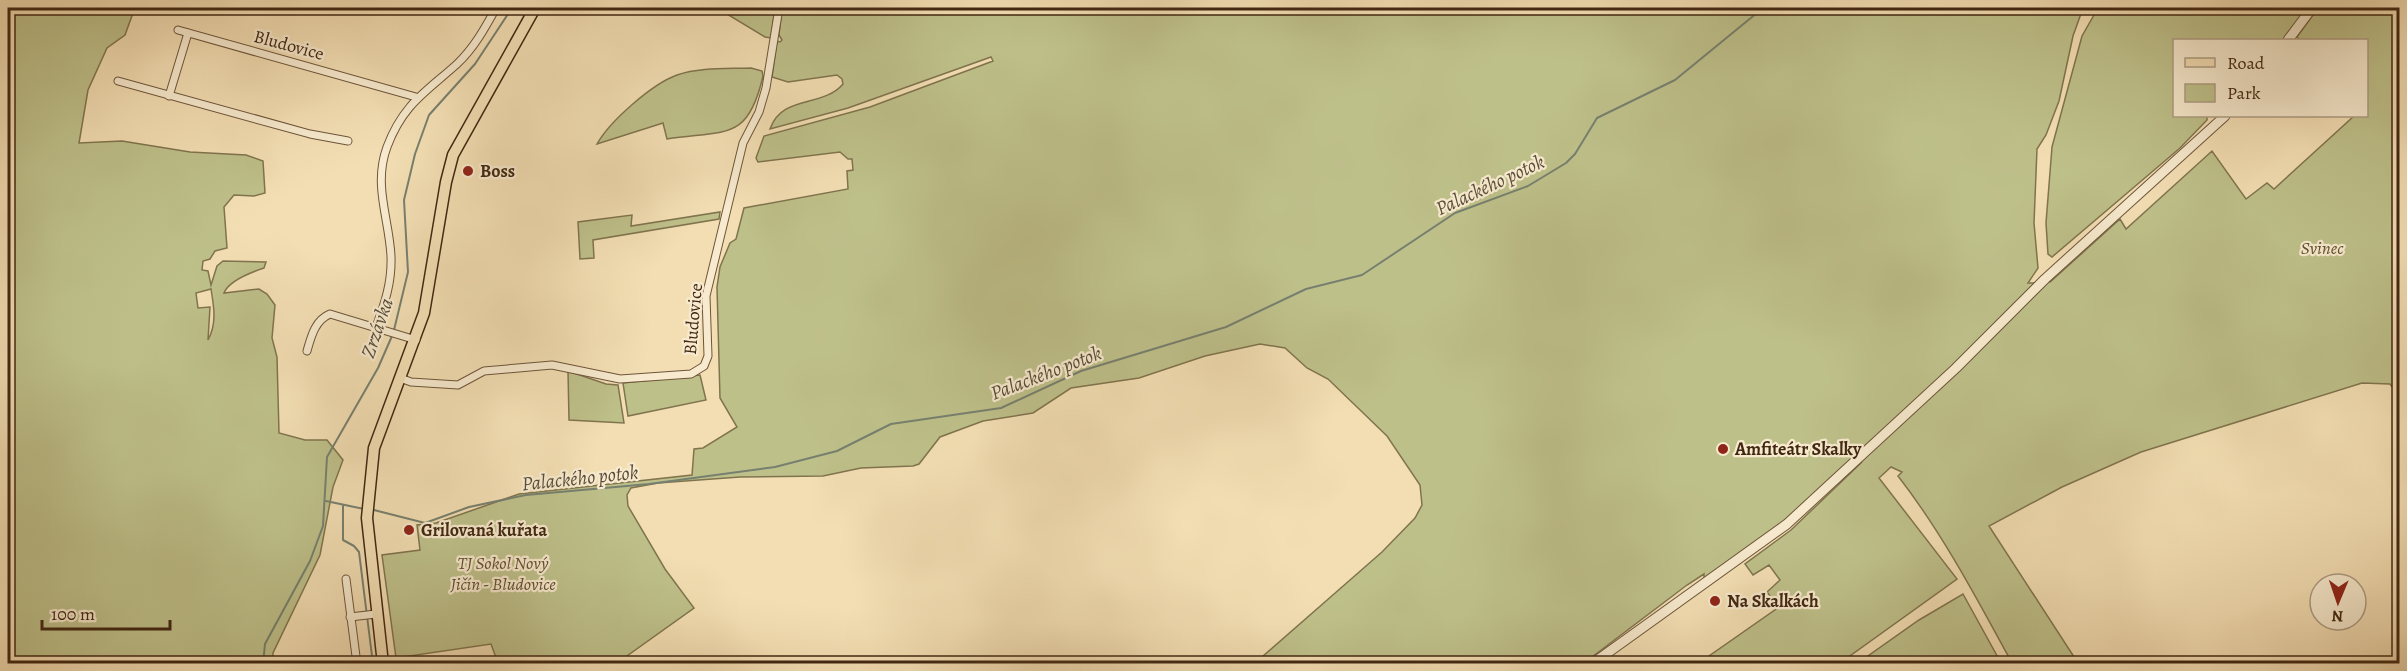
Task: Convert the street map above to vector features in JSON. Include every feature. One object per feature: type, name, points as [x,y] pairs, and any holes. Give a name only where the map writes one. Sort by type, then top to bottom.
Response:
[{"type":"main road","points":[[383,663],[370,614],[367,508],[377,437],[416,340],[429,291],[446,182],[453,154],[535,8]]},
{"type":"street","points":[[380,328],[389,292],[391,272],[391,253],[382,208],[381,170],[387,148],[396,127],[416,97],[458,63],[478,40],[496,8]]},
{"type":"street","name":"Bludovice","points":[[400,378],[411,382],[458,385],[487,370],[552,365],[620,380],[691,374],[704,366],[708,356],[706,296],[743,143],[759,112],[766,88],[779,8]]},
{"type":"street","points":[[2289,39],[2312,8]]},
{"type":"street","name":"Bludovice","points":[[178,30],[416,97]]},
{"type":"street","points":[[169,96],[188,33]]},
{"type":"street","points":[[118,81],[310,134],[348,141]]},
{"type":"street","points":[[1592,663],[1788,525],[1956,368],[2045,279],[2224,117]]},
{"type":"street","points":[[307,351],[314,331],[328,314],[416,340]]},
{"type":"street","points":[[346,579],[357,663]]},
{"type":"street","points":[[351,617],[370,614]]},
{"type":"green space","points":[[8,8],[140,8],[138,12],[133,13],[125,35],[107,48],[88,90],[79,143],[122,141],[190,152],[246,155],[263,161],[265,193],[254,196],[234,195],[224,207],[227,248],[215,251],[210,259],[203,261],[202,270],[208,271],[211,285],[217,266],[223,261],[266,262],[264,268],[236,280],[224,293],[259,289],[267,294],[275,305],[272,338],[277,357],[279,433],[305,440],[327,440],[343,460],[333,487],[320,555],[273,653],[273,663],[8,663]],"holes":[[[211,289],[214,322],[208,340],[210,307],[198,308],[196,293]]]},
{"type":"green space","points":[[717,8],[775,8],[771,38],[765,37]]},
{"type":"green space","points":[[782,8],[2083,8],[2073,36],[2059,101],[2046,135],[2037,149],[2034,223],[2038,268],[2028,283],[2036,283],[2045,279],[2050,282],[2120,219],[2126,229],[2212,151],[2246,199],[2267,183],[2274,189],[2353,117],[2368,117],[2368,39],[2299,39],[2297,37],[2318,8],[2399,8],[2399,396],[2390,384],[2362,383],[2141,452],[2062,487],[1989,526],[2078,663],[2012,663],[1945,544],[1898,476],[1902,472],[1891,467],[1879,478],[1957,579],[1840,663],[1699,663],[1779,607],[1767,592],[1780,580],[1769,565],[1753,575],[1745,564],[1791,530],[1862,462],[1843,472],[1787,524],[1704,583],[1704,574],[1687,585],[1584,663],[1255,663],[1382,552],[1415,518],[1422,505],[1420,485],[1387,436],[1328,379],[1307,368],[1285,348],[1260,344],[1205,356],[1139,378],[1071,388],[1033,413],[983,421],[940,437],[919,464],[913,466],[861,468],[823,476],[740,477],[658,483],[631,488],[627,495],[628,506],[665,569],[694,608],[617,663],[498,663],[491,644],[396,658],[382,555],[420,550],[417,525],[436,523],[519,494],[692,475],[694,449],[703,448],[737,427],[720,398],[717,287],[720,267],[730,243],[736,239],[744,208],[848,189],[847,171],[853,170],[852,159],[848,159],[840,152],[758,162],[756,158],[764,136],[870,107],[993,61],[991,57],[848,108],[770,129],[776,118],[784,111],[825,96],[843,84],[842,79],[837,75],[788,82],[772,77],[777,41],[782,40],[779,35]]},
{"type":"green space","points":[[2098,8],[2309,8],[2285,39],[2173,39],[2173,117],[2207,117],[2207,120],[2180,148],[2052,257],[2048,254],[2046,223],[2052,147],[2082,36]]},
{"type":"green space","points":[[751,68],[762,71],[763,76],[757,97],[742,123],[732,129],[719,133],[667,139],[663,123],[597,144],[621,114],[656,86],[677,75],[714,69]]},
{"type":"green space","points":[[720,212],[719,219],[593,240],[594,258],[580,259],[578,222],[632,215],[631,226]]},
{"type":"green space","points":[[568,371],[606,384],[618,385],[624,423],[569,420]]},
{"type":"green space","points":[[700,375],[706,400],[628,416],[623,383]]},
{"type":"green space","points":[[1963,594],[2001,663],[1858,663],[1919,620]]},
{"type":"waterway","name":"Zrzávka","points":[[394,330],[408,272],[404,200],[415,154],[429,115],[475,64],[512,8]]},
{"type":"waterway","name":"Palackého potok","points":[[370,509],[425,523],[469,507],[526,495],[649,484],[775,467],[837,451],[891,424],[1001,408],[1081,371],[1226,327],[1306,289],[1362,275],[1455,213],[1528,186],[1566,163],[1575,154],[1597,118],[1675,80],[1763,8]]},
{"type":"waterway","name":"Palackého potok","points":[[263,664],[265,644],[310,561],[323,526],[327,457],[378,368],[392,336]]},
{"type":"waterway","name":"Palackého potok","points":[[326,501],[364,509]]},
{"type":"waterway","points":[[343,505],[343,540],[359,552],[373,664]]},
{"type":"place","name":"Boss","points":[[468,171]]},
{"type":"place","name":"Amfiteátr Skalky","points":[[1723,449]]},
{"type":"place","name":"Grilovaná kuřata","points":[[409,530]]},
{"type":"place","name":"Na Skalkách","points":[[1715,601]]},
{"type":"park label","name":"Svinec","points":[[2322,248]]},
{"type":"park label","name":"TJ Sokol Nový Jičín - Bludovice","points":[[503,573]]}]
